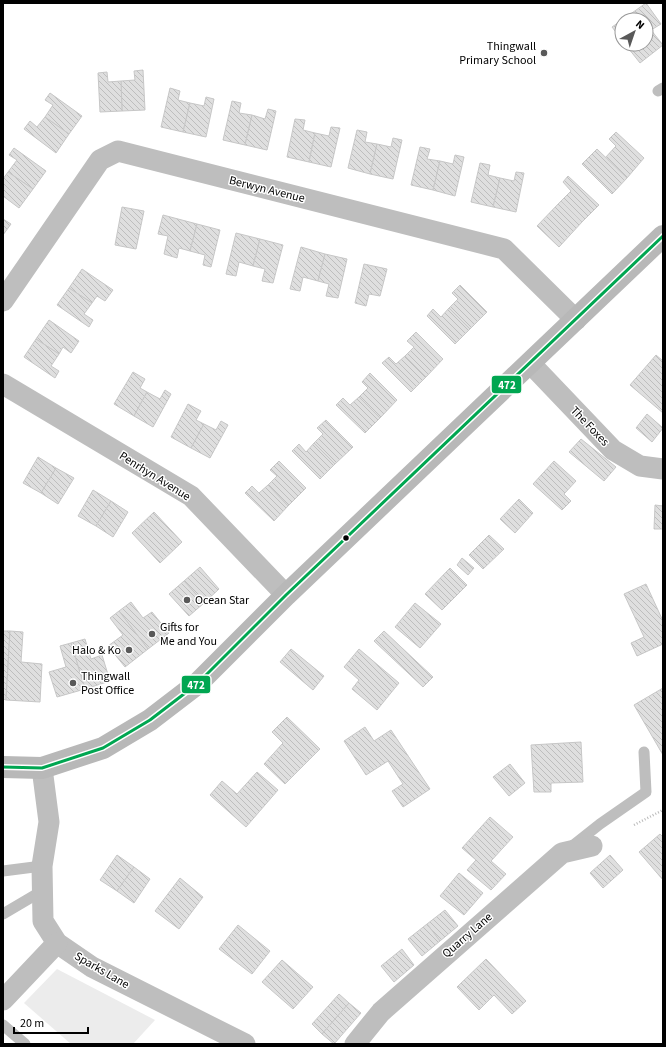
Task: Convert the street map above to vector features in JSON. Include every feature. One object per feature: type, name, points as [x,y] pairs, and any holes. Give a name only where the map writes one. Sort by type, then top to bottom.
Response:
[{"type":"main road","points":[[3,767],[42,768],[103,748],[150,720],[197,684],[286,595],[663,236]]},
{"type":"street","name":"Berwyn Avenue","points":[[3,301],[100,160],[118,151],[504,249],[576,320]]},
{"type":"street","name":"The Foxes","points":[[530,363],[613,450],[640,466],[663,469]]},
{"type":"street","name":"Penrhyn Avenue","points":[[3,384],[191,496],[286,595]]},
{"type":"street","name":"Sparks Lane","points":[[42,768],[49,822],[42,866],[43,921],[57,943],[92,967],[245,1044]]},
{"type":"street","name":"Quarry Lane","points":[[355,1044],[380,1012],[562,853],[592,846]]},
{"type":"street","points":[[3,1000],[57,943]]},
{"type":"lane","points":[[562,853],[646,792],[644,752]]},
{"type":"lane","points":[[3,871],[42,866]]},
{"type":"lane","points":[[3,914],[42,892]]},
{"type":"lane","points":[[3,1025],[25,1044]]},
{"type":"shaded area","points":[[57,969],[155,1020],[133,1044],[71,1044],[24,1003]]},
{"type":"building","points":[[646,3],[652,12],[633,12]]},
{"type":"building","points":[[654,14],[661,24],[654,28]]},
{"type":"building","points":[[654,34],[663,45],[640,63],[631,52],[654,52]]},
{"type":"building","points":[[143,70],[145,110],[122,111],[121,81],[135,80],[134,71]]},
{"type":"building","points":[[107,72],[108,82],[121,81],[122,111],[100,112],[98,73]]},
{"type":"building","points":[[170,88],[180,91],[178,100],[190,103],[183,132],[161,127]]},
{"type":"building","points":[[50,93],[82,116],[69,134],[45,117],[53,105],[45,100]]},
{"type":"building","points":[[206,97],[214,99],[206,137],[183,132],[190,103],[204,106]]},
{"type":"building","points":[[232,101],[241,103],[239,113],[252,115],[245,145],[223,140]]},
{"type":"building","points":[[268,109],[276,111],[267,150],[245,145],[252,115],[265,119]]},
{"type":"building","points":[[45,117],[69,134],[56,153],[24,129],[30,121],[37,127]]},
{"type":"building","points":[[295,119],[305,120],[303,130],[315,133],[309,162],[287,157]]},
{"type":"building","points":[[331,127],[340,128],[331,167],[309,162],[315,133],[329,136]]},
{"type":"building","points":[[357,130],[367,132],[365,142],[377,144],[370,174],[348,168]]},
{"type":"building","points":[[616,132],[644,158],[627,178],[605,158],[616,146],[609,139]]},
{"type":"building","points":[[393,138],[402,140],[393,179],[370,174],[377,144],[391,147]]},
{"type":"building","points":[[420,147],[430,149],[427,159],[440,161],[433,190],[411,185]]},
{"type":"building","points":[[14,148],[46,171],[33,189],[8,172],[17,160],[9,155]]},
{"type":"building","points":[[597,149],[627,178],[612,194],[582,164]]},
{"type":"building","points":[[455,155],[464,157],[455,196],[433,190],[440,161],[453,164]]},
{"type":"building","points":[[480,163],[490,165],[488,175],[500,178],[493,207],[471,202]]},
{"type":"building","points":[[8,172],[33,189],[19,208],[3,196],[3,179]]},
{"type":"building","points":[[516,172],[524,173],[516,212],[493,207],[500,178],[514,181]]},
{"type":"building","points":[[568,176],[599,205],[582,222],[561,201],[571,191],[563,182]]},
{"type":"building","points":[[561,201],[582,222],[559,247],[537,226]]},
{"type":"building","points":[[122,207],[144,211],[136,249],[115,245]]},
{"type":"building","points":[[163,215],[197,224],[190,251],[179,248],[177,258],[164,254],[168,236],[158,234]]},
{"type":"building","points":[[3,219],[11,224],[3,235]]},
{"type":"building","points":[[197,224],[220,230],[211,267],[203,265],[205,255],[190,251]]},
{"type":"building","points":[[236,233],[260,239],[253,266],[239,262],[236,276],[226,274]]},
{"type":"building","points":[[260,239],[283,245],[273,283],[262,281],[265,269],[253,266]]},
{"type":"building","points":[[301,247],[325,254],[318,281],[303,277],[300,291],[290,289]]},
{"type":"building","points":[[325,254],[347,259],[338,298],[326,296],[329,284],[318,281]]},
{"type":"building","points":[[364,264],[387,269],[380,296],[369,294],[366,306],[355,303]]},
{"type":"building","points":[[82,269],[113,290],[105,301],[97,296],[92,303],[69,288]]},
{"type":"building","points":[[460,285],[487,312],[470,329],[449,308],[458,299],[452,293]]},
{"type":"building","points":[[69,288],[92,303],[84,314],[93,320],[89,327],[57,305]]},
{"type":"building","points":[[449,308],[470,329],[455,344],[427,316],[433,309],[441,317]]},
{"type":"building","points":[[49,320],[79,341],[71,353],[63,347],[59,354],[36,339]]},
{"type":"building","points":[[416,332],[443,359],[426,377],[405,356],[414,347],[407,341]]},
{"type":"building","points":[[36,339],[59,354],[51,366],[59,371],[55,378],[24,357]]},
{"type":"building","points":[[656,355],[663,361],[663,413],[630,385]]},
{"type":"building","points":[[405,356],[426,377],[411,392],[382,363],[389,357],[396,364]]},
{"type":"building","points":[[133,372],[145,379],[140,388],[147,392],[134,416],[114,404]]},
{"type":"building","points":[[370,373],[397,400],[380,418],[359,397],[368,388],[362,382]]},
{"type":"building","points":[[165,390],[171,394],[153,427],[134,416],[147,392],[160,399]]},
{"type":"building","points":[[359,397],[380,418],[365,433],[336,405],[343,398],[350,405]]},
{"type":"building","points":[[188,404],[201,411],[196,420],[204,424],[191,448],[171,437]]},
{"type":"building","points":[[647,414],[663,428],[652,442],[636,428]]},
{"type":"building","points":[[326,420],[353,447],[335,464],[314,443],[323,434],[317,428]]},
{"type":"building","points":[[221,421],[228,425],[210,458],[191,448],[204,424],[216,430]]},
{"type":"building","points":[[581,439],[616,467],[604,481],[569,452]]},
{"type":"building","points":[[314,443],[335,464],[320,479],[292,451],[299,444],[306,452]]},
{"type":"building","points":[[38,457],[56,468],[41,493],[23,483]]},
{"type":"building","points":[[279,461],[306,488],[288,506],[268,485],[277,476],[270,470]]},
{"type":"building","points":[[554,461],[576,481],[564,494],[571,501],[562,510],[533,484]]},
{"type":"building","points":[[56,468],[74,478],[58,504],[41,493]]},
{"type":"building","points":[[268,485],[288,506],[274,521],[245,493],[252,486],[259,493]]},
{"type":"building","points":[[93,490],[111,501],[96,526],[78,516]]},
{"type":"building","points":[[519,499],[533,513],[515,533],[500,519]]},
{"type":"building","points":[[111,501],[128,512],[113,537],[96,526]]},
{"type":"building","points":[[655,505],[663,506],[663,529],[654,529]]},
{"type":"building","points":[[154,512],[182,542],[160,563],[132,533]]},
{"type":"building","points":[[489,535],[504,549],[483,569],[469,555]]},
{"type":"building","points":[[462,558],[474,568],[468,575],[457,565]]},
{"type":"building","points":[[200,567],[219,589],[204,603],[184,581]]},
{"type":"building","points":[[450,568],[467,585],[442,610],[425,594]]},
{"type":"building","points":[[184,581],[204,603],[189,616],[169,594]]},
{"type":"building","points":[[646,584],[663,621],[663,644],[637,656],[631,643],[644,637],[624,594]]},
{"type":"building","points":[[131,602],[143,618],[152,612],[169,633],[148,649],[119,611]]},
{"type":"building","points":[[415,603],[441,624],[420,648],[395,627]]},
{"type":"building","points":[[119,611],[148,649],[125,667],[108,646],[123,635],[110,618]]},
{"type":"building","points":[[3,631],[10,631],[6,700],[3,699]]},
{"type":"building","points":[[10,631],[23,632],[21,662],[42,664],[40,702],[6,700]]},
{"type":"building","points":[[384,631],[433,677],[423,687],[374,641]]},
{"type":"building","points":[[85,639],[91,659],[102,655],[110,681],[85,689],[71,643]]},
{"type":"building","points":[[71,643],[85,689],[57,697],[49,672],[66,667],[60,646]]},
{"type":"building","points":[[291,649],[324,676],[313,690],[280,662]]},
{"type":"building","points":[[359,649],[399,683],[377,710],[352,689],[359,680],[344,667]]},
{"type":"building","points":[[663,688],[663,755],[634,705]]},
{"type":"building","points":[[287,717],[320,749],[285,784],[264,764],[283,743],[272,732]]},
{"type":"building","points":[[365,727],[374,741],[391,730],[430,789],[403,807],[392,791],[403,784],[388,761],[366,775],[344,741]]},
{"type":"building","points":[[581,742],[583,782],[551,783],[551,792],[534,792],[531,745]]},
{"type":"building","points":[[510,764],[525,783],[509,796],[493,777]]},
{"type":"building","points":[[257,772],[278,790],[246,827],[210,795],[222,781],[237,794]]},
{"type":"building","points":[[490,817],[513,837],[491,861],[506,874],[491,890],[467,870],[476,860],[462,848]]},
{"type":"building","points":[[660,834],[663,837],[663,880],[639,852]]},
{"type":"building","points":[[117,855],[134,867],[117,891],[100,880]]},
{"type":"building","points":[[610,855],[623,870],[603,888],[590,873]]},
{"type":"building","points":[[134,867],[150,879],[134,903],[117,891]]},
{"type":"building","points":[[459,873],[483,893],[464,915],[440,896]]},
{"type":"building","points":[[180,878],[203,897],[179,929],[155,911]]},
{"type":"building","points":[[445,910],[458,926],[440,941],[427,924]]},
{"type":"building","points":[[427,924],[440,941],[422,956],[408,939]]},
{"type":"building","points":[[238,925],[270,951],[252,974],[219,949]]},
{"type":"building","points":[[402,949],[414,965],[394,982],[381,966]]},
{"type":"building","points":[[486,959],[526,1001],[512,1014],[494,995],[479,1010],[457,987]]},
{"type":"building","points":[[282,960],[313,987],[293,1009],[262,982]]},
{"type":"building","points":[[339,994],[349,1003],[322,1034],[312,1024]]},
{"type":"building","points":[[349,1003],[361,1013],[334,1044],[322,1034]]},
{"type":"transit line","name":"472","points":[[3,767],[42,768],[103,748],[150,720],[197,684],[286,595],[663,236]]},
{"type":"place","name":"Thingwall Primary School","points":[[544,53]]},
{"type":"place","name":"Ocean Star","points":[[187,600]]},
{"type":"place","name":"Gifts for Me and You","points":[[152,634]]},
{"type":"place","name":"Halo & Ko","points":[[129,650]]},
{"type":"place","name":"Thingwall Post Office","points":[[73,683]]}]
